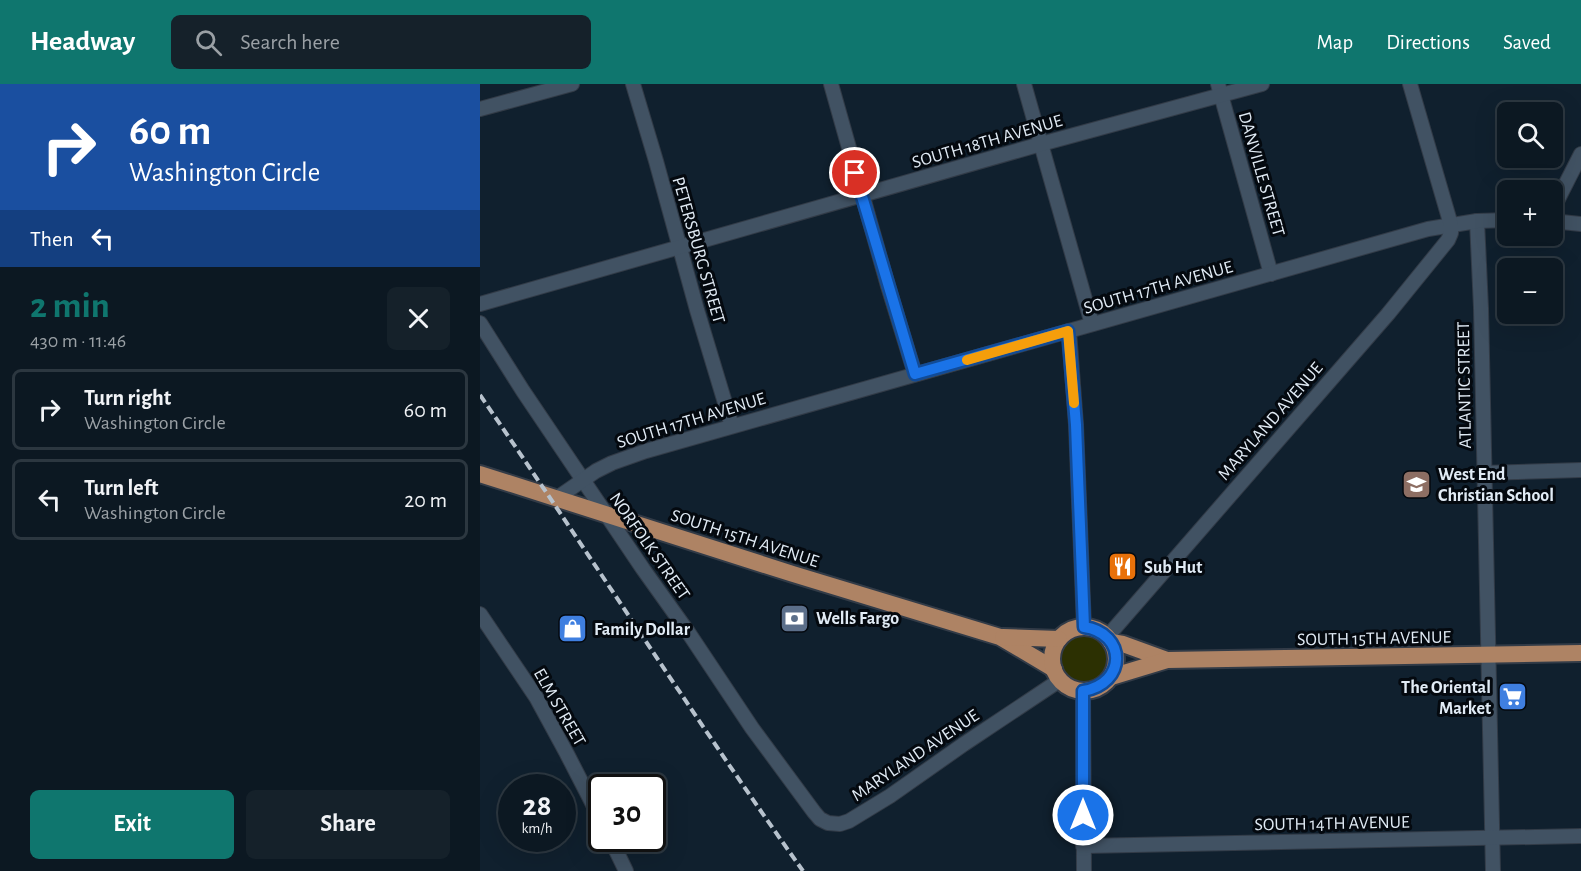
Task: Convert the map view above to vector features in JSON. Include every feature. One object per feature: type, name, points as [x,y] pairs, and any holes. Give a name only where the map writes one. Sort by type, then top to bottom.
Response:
[{"type":"main road","name":"SOUTH 15TH AVENUE","points":[[480,474],[793,574],[1000,637],[1059,639]]},
{"type":"main road","points":[[1084,627],[1101,631],[1109,639],[1115,650],[1116,659],[1111,677],[1103,684],[1083,691],[1067,685],[1057,674],[1053,659],[1054,648],[1059,639],[1070,630],[1084,627]]},
{"type":"main road","name":"SOUTH 15TH AVENUE","points":[[1000,637],[1057,674]]},
{"type":"main road","name":"SOUTH 15TH AVENUE","points":[[1109,639],[1167,660]]},
{"type":"main road","name":"SOUTH 15TH AVENUE","points":[[1111,677],[1167,660],[1581,653]]},
{"type":"street","points":[[480,109],[572,84]]},
{"type":"street","name":"PETERSBURG STREET","points":[[633,84],[732,426]]},
{"type":"street","points":[[831,84],[915,374]]},
{"type":"street","points":[[1024,84],[1092,324]]},
{"type":"street","name":"SOUTH 18TH AVENUE","points":[[480,304],[1041,144],[1219,89],[1262,84]]},
{"type":"street","points":[[1410,84],[1451,225]]},
{"type":"street","name":"DANVILLE STREET","points":[[1219,89],[1271,273]]},
{"type":"street","points":[[1563,189],[1581,154]]},
{"type":"street","name":"SOUTH 17TH AVENUE","points":[[557,498],[596,471],[645,451],[1428,229],[1477,221],[1497,220]]},
{"type":"street","name":"ATLANTIC STREET","points":[[1477,221],[1481,308],[1493,871]]},
{"type":"street","points":[[1563,221],[1581,224]]},
{"type":"street","name":"MARYLAND AVENUE","points":[[1109,639],[1386,316],[1448,240],[1451,225]]},
{"type":"street","name":"NORFOLK STREET","points":[[480,323],[643,569],[752,728],[817,816]]},
{"type":"street","points":[[1068,331],[1076,425],[1084,627]]},
{"type":"street","points":[[1484,472],[1581,470]]},
{"type":"street","name":"ELM STREET","points":[[480,614],[536,697],[588,795]]},
{"type":"street","name":"MARYLAND AVENUE","points":[[817,816],[828,823],[840,824],[849,821],[964,744],[1057,674]]},
{"type":"street","points":[[1083,691],[1084,871]]},
{"type":"street","name":"SOUTH 14TH AVENUE","points":[[1083,846],[1581,836]]},
{"type":"street","points":[[617,852],[626,871]]},
{"type":"green space","points":[[1078,634],[1088,634],[1102,641],[1109,660],[1102,679],[1088,686],[1078,686],[1068,682],[1061,675],[1057,665],[1057,655],[1061,645],[1068,638]]},
{"type":"railway","points":[[480,395],[803,871]]},
{"type":"slow traffic","points":[[967,360],[1068,331],[1074,403]]},
{"type":"place","name":"West End Christian School","points":[[1417,484]]},
{"type":"place","name":"Sub Hut","points":[[1123,567]]},
{"type":"place","name":"Wells Fargo","points":[[795,618]]},
{"type":"place","name":"Family Dollar","points":[[573,629]]},
{"type":"place","name":"The Oriental Market","points":[[1512,697]]},
{"type":"route","points":[[855,173],[915,374],[1068,331],[1076,425],[1084,627],[1101,631],[1107,637],[1115,650],[1116,659],[1111,677],[1094,689],[1083,691],[1083,815]]}]
